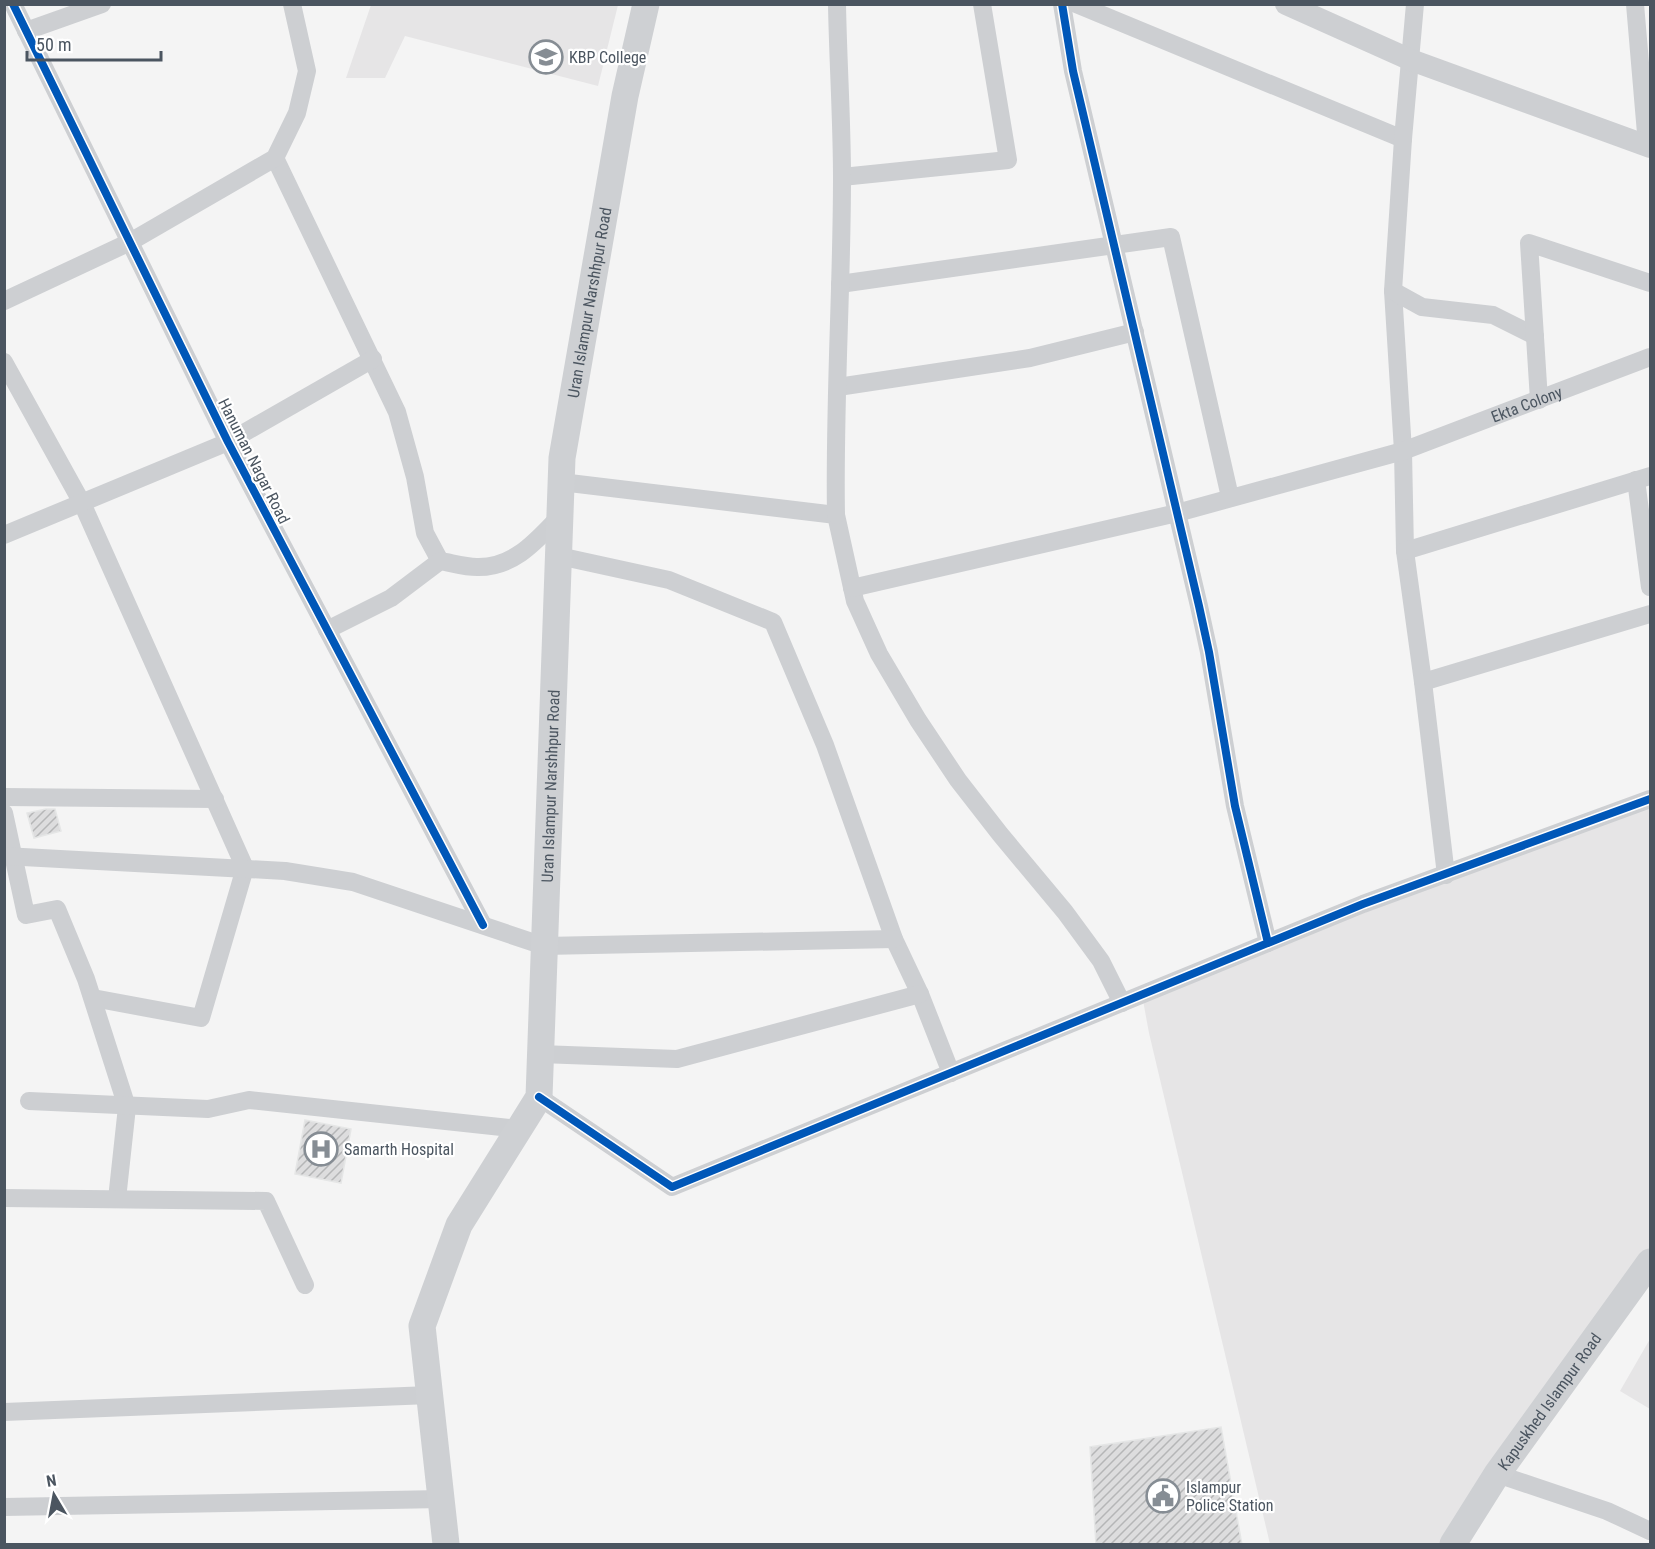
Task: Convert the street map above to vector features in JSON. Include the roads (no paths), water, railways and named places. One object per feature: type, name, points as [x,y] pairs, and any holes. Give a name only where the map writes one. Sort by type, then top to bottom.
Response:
[{"type":"main road","name":"Uran Islampur Narshhpur Road","points":[[539,1097],[562,458],[625,96],[646,4]]},
{"type":"main road","points":[[446,1545],[422,1326],[459,1225],[539,1097]]},
{"type":"main road","name":"Kapuskhed Islampur Road","points":[[1453,1545],[1497,1474],[1650,1262]]},
{"type":"street","name":"Hanuman Nagar Road","points":[[13,4],[228,442],[483,925]]},
{"type":"street","points":[[26,31],[102,4]]},
{"type":"street","points":[[4,301],[130,242],[275,158],[297,113],[307,71],[292,4]]},
{"type":"street","points":[[837,4],[842,177],[835,450],[836,515],[855,601],[879,654],[918,720],[958,780],[1065,912],[1101,961],[1122,1003]]},
{"type":"street","points":[[842,177],[1008,160],[982,4]]},
{"type":"street","points":[[1062,4],[1073,71],[1209,652],[1234,806],[1268,943]]},
{"type":"street","points":[[1076,4],[1402,139]]},
{"type":"street","points":[[1286,4],[1411,60],[1648,146],[1635,4]]},
{"type":"street","points":[[1415,4],[1402,139],[1393,291],[1403,451],[1405,551],[1446,875]]},
{"type":"street","points":[[275,158],[397,411],[415,477],[425,533],[440,561]]},
{"type":"street","points":[[840,284],[1171,237],[1230,497]]},
{"type":"street","points":[[1539,400],[1529,243],[1650,283]]},
{"type":"street","points":[[1393,291],[1422,307],[1493,315],[1535,336]]},
{"type":"street","points":[[838,387],[1030,358],[1135,332]]},
{"type":"street","name":"Ekta Colony","points":[[852,588],[1177,513],[1403,451],[1650,357]]},
{"type":"street","points":[[4,535],[228,442],[373,359]]},
{"type":"street","points":[[4,362],[82,503],[245,868],[201,1018],[93,998]]},
{"type":"street","points":[[1405,551],[1643,478],[1650,587]]},
{"type":"street","points":[[561,482],[836,515]]},
{"type":"street","points":[[327,630],[391,598],[440,561],[478,567],[506,562],[528,549],[560,516]]},
{"type":"street","points":[[558,556],[669,580],[773,622],[825,745],[894,939],[920,994],[951,1073]]},
{"type":"street","points":[[1423,682],[1650,614]]},
{"type":"street","points":[[4,797],[215,799]]},
{"type":"street","points":[[539,1097],[672,1187],[1363,904],[1650,799]]},
{"type":"street","points":[[4,813],[9,856],[26,915],[57,909],[93,998],[127,1107],[117,1199]]},
{"type":"street","points":[[9,856],[285,871],[353,882],[544,946],[894,939]]},
{"type":"street","points":[[540,1054],[677,1059],[920,994]]},
{"type":"street","points":[[29,1101],[208,1109],[249,1100],[519,1129]]},
{"type":"street","points":[[4,1198],[266,1201],[305,1286]]},
{"type":"street","points":[[4,1412],[430,1395]]},
{"type":"street","points":[[1497,1474],[1607,1511],[1650,1532]]},
{"type":"street","points":[[4,1507],[442,1498]]},
{"type":"place","name":"KBP College","points":[[546,57]]},
{"type":"place","name":"Samarth Hospital","points":[[321,1149]]},
{"type":"place","name":"Islampur Police Station","points":[[1163,1496]]}]
